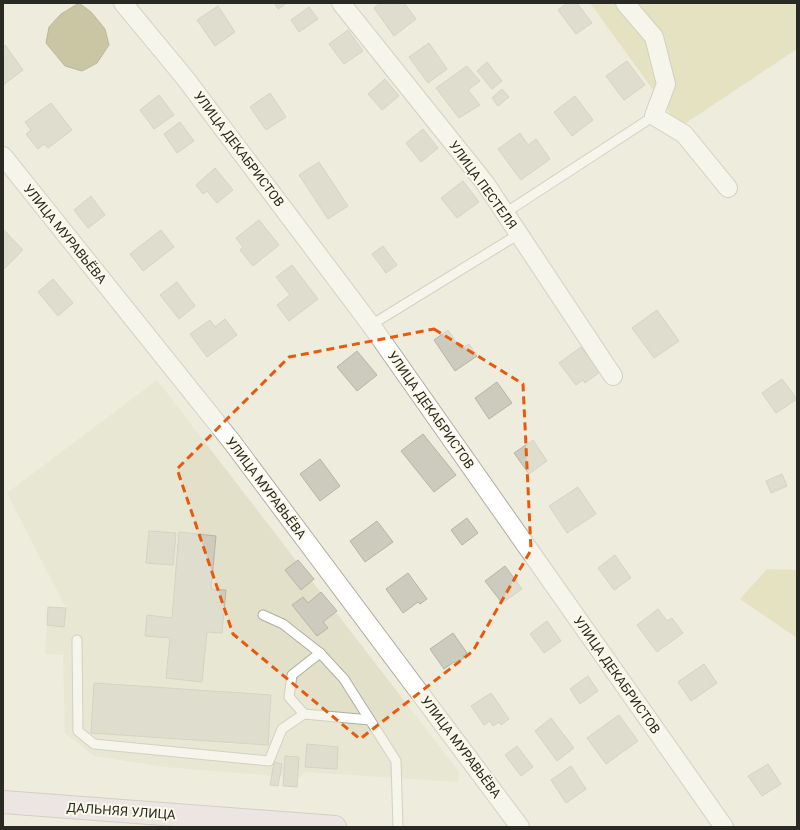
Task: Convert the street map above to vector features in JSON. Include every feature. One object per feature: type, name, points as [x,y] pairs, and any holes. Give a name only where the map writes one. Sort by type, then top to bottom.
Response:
[{"type":"main road","name":"ДАЛЬНЯЯ УЛИЦА","points":[[3,802],[335,827]]},
{"type":"street","name":"УЛИЦА ДЕКАБРИСТОВ","points":[[123,3],[186,78],[371,325],[724,827]]},
{"type":"street","name":"УЛИЦА ПЕСТЕЛЯ","points":[[342,3],[485,183],[613,376]]},
{"type":"street","points":[[625,3],[654,37],[666,84],[654,116],[684,134],[728,188]]},
{"type":"street","name":"УЛИЦА МУРАВЬЁВА","points":[[3,156],[232,442],[520,827]]},
{"type":"lane","points":[[505,213],[654,116]]},
{"type":"lane","points":[[371,325],[519,234]]},
{"type":"lane","points":[[262,615],[283,624],[320,653],[344,679],[396,761],[398,827]]},
{"type":"lane","points":[[77,640],[78,731],[94,744],[269,761],[282,729],[304,714],[370,720]]},
{"type":"lane","points":[[304,714],[288,697],[292,675],[320,653]]},
{"type":"highlighted area","points":[[434,329],[523,384],[531,550],[473,651],[360,739],[233,634],[177,469],[289,357]]},
{"type":"shaded area","points":[[79,3],[91,12],[105,29],[109,45],[97,63],[82,71],[65,66],[46,43],[49,27],[61,14]]},
{"type":"shaded area","points":[[590,3],[797,3],[797,49],[680,127]]},
{"type":"shaded area","points":[[157,380],[459,772],[458,782],[305,772],[299,778],[165,767],[94,756],[65,733],[63,655],[45,654],[48,607],[66,608],[7,493]]},
{"type":"shaded area","points":[[767,569],[797,570],[797,638],[740,599]]},
{"type":"building","points":[[274,3],[287,3],[278,9]]},
{"type":"building","points":[[380,3],[404,3],[416,19],[394,36],[374,8]]},
{"type":"building","points":[[567,3],[577,3],[592,23],[576,34],[558,10]]},
{"type":"building","points":[[218,6],[235,32],[215,46],[197,20]]},
{"type":"building","points":[[309,7],[318,19],[299,32],[291,20]]},
{"type":"building","points":[[348,30],[363,51],[344,64],[329,44]]},
{"type":"building","points":[[429,43],[447,69],[428,83],[409,57]]},
{"type":"building","points":[[5,45],[23,70],[3,85],[3,46]]},
{"type":"building","points":[[627,61],[645,85],[624,100],[606,76]]},
{"type":"building","points":[[487,62],[502,81],[492,89],[477,71]]},
{"type":"building","points":[[467,66],[480,81],[468,90],[480,105],[459,118],[436,88]]},
{"type":"building","points":[[385,79],[399,96],[382,110],[368,94]]},
{"type":"building","points":[[502,89],[509,97],[498,106],[492,98]]},
{"type":"building","points":[[270,93],[286,117],[266,130],[250,107]]},
{"type":"building","points":[[159,95],[174,115],[154,129],[140,110]]},
{"type":"building","points":[[575,96],[593,120],[572,136],[554,112]]},
{"type":"building","points":[[51,103],[72,130],[48,148],[44,144],[38,149],[26,134],[31,130],[25,122]]},
{"type":"building","points":[[180,122],[194,141],[177,153],[164,134]]},
{"type":"building","points":[[423,129],[438,148],[421,162],[406,143]]},
{"type":"building","points":[[520,133],[528,145],[536,139],[550,159],[521,180],[498,149]]},
{"type":"building","points":[[319,162],[348,206],[328,219],[299,175]]},
{"type":"building","points":[[215,168],[233,190],[217,203],[207,191],[203,194],[196,185]]},
{"type":"building","points":[[463,181],[479,202],[457,218],[441,198]]},
{"type":"building","points":[[91,196],[105,215],[88,228],[74,210]]},
{"type":"building","points":[[259,220],[279,245],[253,266],[240,250],[243,247],[236,238]]},
{"type":"building","points":[[3,229],[23,250],[4,269],[3,268]]},
{"type":"building","points":[[161,230],[174,247],[143,271],[130,254]]},
{"type":"building","points":[[383,246],[397,265],[386,273],[372,254]]},
{"type":"building","points":[[292,265],[318,299],[289,321],[277,305],[290,295],[276,277]]},
{"type":"building","points":[[53,279],[73,303],[58,316],[38,292]]},
{"type":"building","points":[[177,282],[195,306],[179,319],[160,295]]},
{"type":"building","points":[[657,310],[679,341],[654,358],[632,328]]},
{"type":"building","points":[[225,319],[237,335],[207,357],[190,334],[210,320],[215,327]]},
{"type":"building","points":[[448,330],[461,349],[469,344],[477,356],[455,371],[434,340]]},
{"type":"building","points":[[581,347],[600,372],[585,383],[583,380],[576,385],[559,363]]},
{"type":"building","points":[[357,351],[377,375],[357,391],[337,367]]},
{"type":"building","points":[[782,379],[797,399],[776,413],[762,393]]},
{"type":"building","points":[[497,382],[512,403],[489,419],[475,398]]},
{"type":"building","points":[[423,434],[456,475],[434,492],[401,451]]},
{"type":"building","points":[[533,440],[547,461],[529,474],[514,453]]},
{"type":"building","points":[[320,459],[340,486],[320,501],[300,474]]},
{"type":"building","points":[[782,474],[787,486],[771,493],[766,481]]},
{"type":"building","points":[[578,487],[596,514],[567,533],[549,506]]},
{"type":"building","points":[[467,518],[478,533],[462,545],[451,530]]},
{"type":"building","points":[[377,521],[393,542],[365,562],[350,541]]},
{"type":"building","points":[[149,531],[176,533],[173,565],[146,563]]},
{"type":"building","points":[[179,532],[216,536],[211,589],[226,590],[222,633],[207,632],[202,682],[166,678],[170,638],[145,636],[147,615],[172,618]]},
{"type":"building","points":[[615,555],[631,578],[614,590],[598,568]]},
{"type":"building","points":[[298,560],[314,579],[301,590],[285,570]]},
{"type":"building","points":[[505,566],[522,589],[502,603],[485,581]]},
{"type":"building","points":[[408,573],[427,599],[420,604],[418,602],[403,613],[386,589]]},
{"type":"building","points":[[321,592],[337,611],[323,622],[328,628],[317,636],[292,605],[303,597],[308,603]]},
{"type":"building","points":[[48,607],[66,608],[64,627],[47,625]]},
{"type":"building","points":[[658,609],[667,621],[672,618],[683,633],[657,652],[637,625]]},
{"type":"building","points":[[547,621],[561,641],[544,653],[530,634]]},
{"type":"building","points":[[453,633],[467,653],[463,656],[464,658],[456,664],[454,662],[444,669],[430,649]]},
{"type":"building","points":[[704,664],[717,683],[691,701],[678,682]]},
{"type":"building","points":[[588,676],[598,691],[580,704],[570,689]]},
{"type":"building","points":[[94,683],[271,695],[268,745],[91,733]]},
{"type":"building","points":[[491,693],[509,719],[501,725],[499,722],[493,726],[490,721],[484,725],[471,706]]},
{"type":"building","points":[[619,715],[638,741],[606,764],[587,738]]},
{"type":"building","points":[[551,718],[574,748],[557,761],[535,731]]},
{"type":"building","points":[[307,744],[338,747],[337,769],[305,767]]},
{"type":"building","points":[[517,746],[533,767],[521,776],[505,755]]},
{"type":"building","points":[[285,756],[299,757],[297,787],[283,786]]},
{"type":"building","points":[[274,762],[282,764],[278,786],[270,785]]},
{"type":"building","points":[[768,764],[781,784],[762,796],[748,776]]},
{"type":"building","points":[[571,766],[586,789],[566,803],[551,780]]}]
